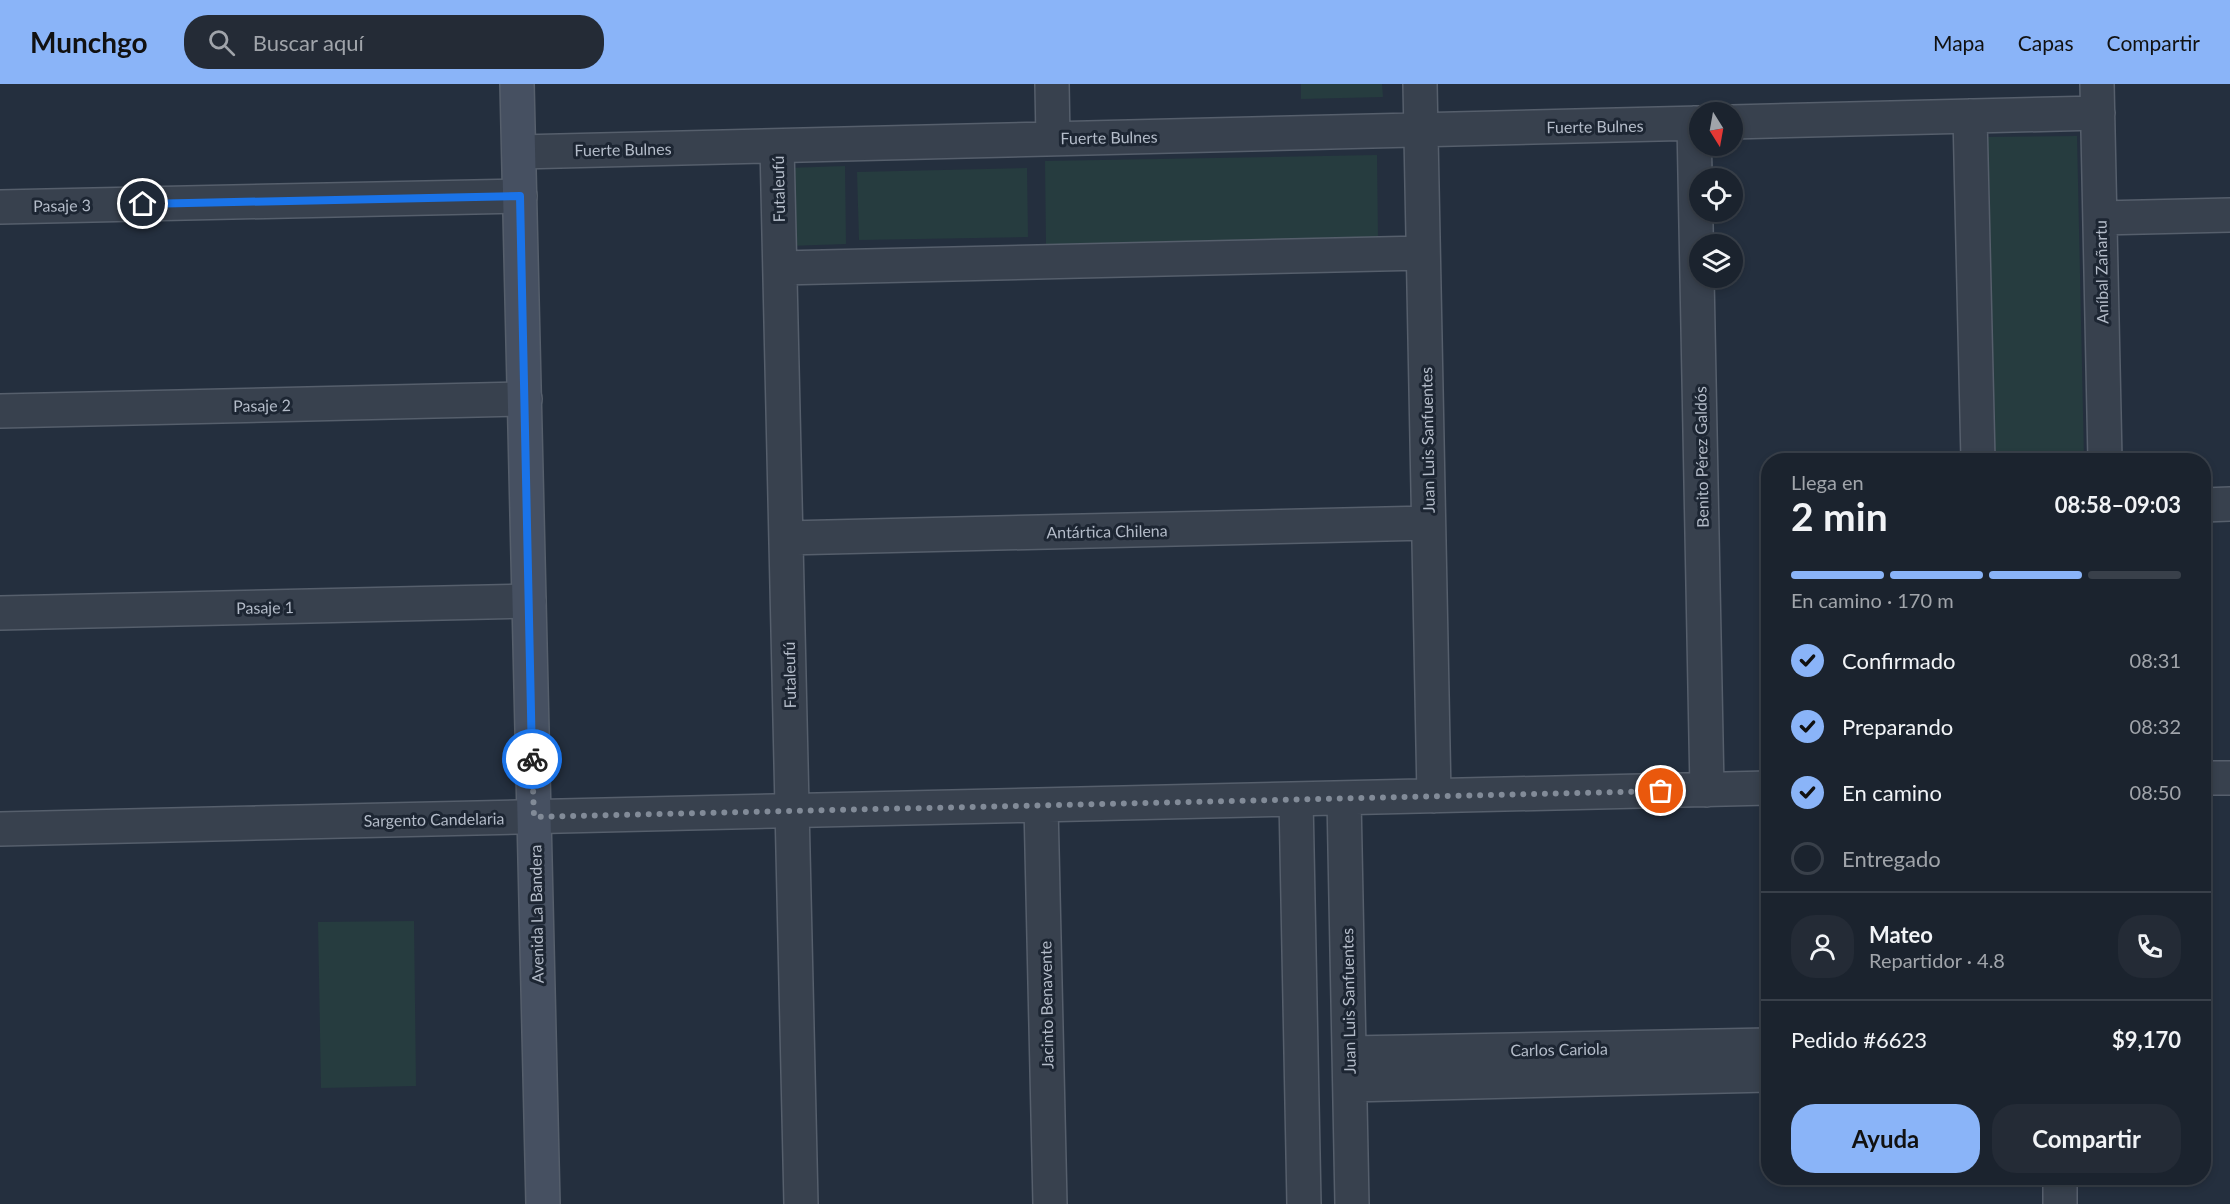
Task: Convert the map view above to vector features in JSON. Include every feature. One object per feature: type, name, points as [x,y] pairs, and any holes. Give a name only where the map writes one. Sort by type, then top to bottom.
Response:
[{"type":"street","name":"Avenida La Bandera","points":[[517,84],[543,1204]]},
{"type":"street","points":[[1052,84],[1053,139]]},
{"type":"street","name":"Juan Luis Sanfuentes","points":[[1420,84],[1434,796]]},
{"type":"street","points":[[1743,122],[1970,116],[2097,99]]},
{"type":"street","name":"Aníbal Zañartu","points":[[2097,99],[2105,453]]},
{"type":"street","points":[[1970,116],[1978,453]]},
{"type":"street","name":"Fuerte Bulnes","points":[[519,152],[1689,123]]},
{"type":"street","name":"Futaleufú","points":[[777,146],[801,1204]]},
{"type":"street","name":"Benito Pérez Galdós","points":[[1697,156],[1707,790]]},
{"type":"street","name":"Pasaje 3","points":[[0,207],[520,196]]},
{"type":"street","points":[[2100,218],[2230,215]]},
{"type":"street","points":[[780,268],[1423,252]]},
{"type":"street","name":"Pasaje 2","points":[[0,411],[525,399]]},
{"type":"street","points":[[2211,505],[2230,504]]},
{"type":"street","name":"Antártica Chilena","points":[[786,538],[1428,523]]},
{"type":"street","name":"Pasaje 1","points":[[0,613],[529,601]]},
{"type":"street","points":[[2211,778],[2230,778]]},
{"type":"street","name":"Sargento Candelaria","points":[[0,829],[1761,788]]},
{"type":"street","name":"Juan Luis Sanfuentes","points":[[1344,798],[1352,1204]]},
{"type":"street","points":[[1296,799],[1304,1204]]},
{"type":"street","name":"Jacinto Benavente","points":[[1041,805],[1050,1204]]},
{"type":"street","name":"Carlos Cariola","points":[[1350,1053],[1761,1045]]},
{"type":"street","name":"Carlos Cariola","points":[[1350,1085],[1761,1076]]},
{"type":"street","points":[[2060,1185],[2060,1204]]},
{"type":"green space","points":[[1301,84],[1382,84],[1383,97],[1301,99]]},
{"type":"green space","points":[[2077,136],[2084,453],[1991,453],[1984,137]]},
{"type":"green space","points":[[1377,155],[1378,240],[1046,246],[1045,161]]},
{"type":"green space","points":[[845,166],[846,244],[788,246],[787,168]]},
{"type":"green space","points":[[1027,168],[1028,237],[859,240],[857,172]]},
{"type":"green space","points":[[414,921],[416,1086],[321,1088],[318,922]]},
{"type":"way so far","points":[[532,759],[534,817],[1661,791]]},
{"type":"route","points":[[143,204],[520,196],[532,759]]}]
